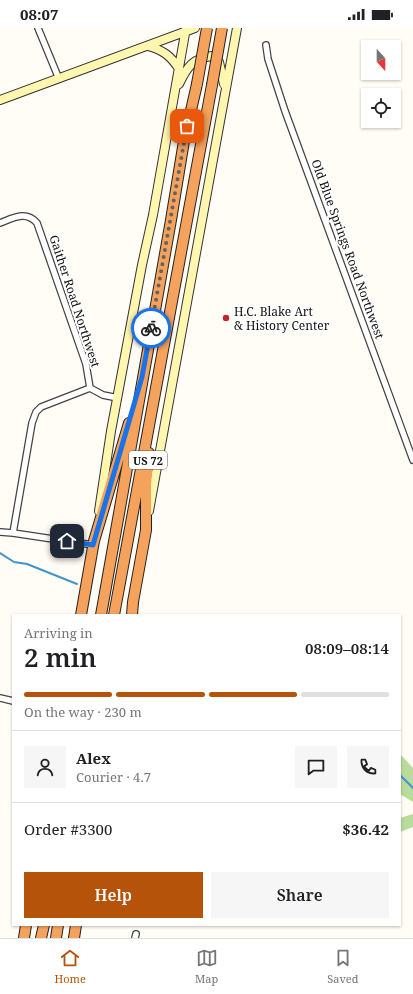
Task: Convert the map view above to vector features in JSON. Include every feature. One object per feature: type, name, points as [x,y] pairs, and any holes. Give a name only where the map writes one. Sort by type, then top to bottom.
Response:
[{"type":"highway","name":"US 72","points":[[80,614],[94,543],[142,377],[184,141],[197,84],[207,28]]},
{"type":"highway","name":"US 72","points":[[132,614],[146,530],[146,484],[155,389],[222,28]]},
{"type":"highway","points":[[101,614],[142,377]]},
{"type":"highway","points":[[114,614],[155,389]]},
{"type":"highway","points":[[24,938],[26,926]]},
{"type":"highway","points":[[41,938],[44,926]]},
{"type":"highway","points":[[74,938],[76,926]]},
{"type":"main road","points":[[0,100],[147,46],[185,30],[195,28]]},
{"type":"main road","points":[[146,530],[237,28]]},
{"type":"main road","points":[[94,543],[111,431],[175,94],[185,30]]},
{"type":"main road","points":[[147,46],[159,49],[168,54],[179,69]]},
{"type":"main road","points":[[175,94],[184,74],[192,62],[204,57],[212,56],[220,62],[224,80],[225,95]]},
{"type":"street","points":[[38,28],[59,79]]},
{"type":"street","name":"Old Blue Springs Road Northwest","points":[[266,45],[268,59],[285,111],[413,460]]},
{"type":"street","name":"Gaither Road Northwest","points":[[0,223],[24,216],[32,218],[37,223],[86,364],[90,388]]},
{"type":"street","points":[[13,533],[32,423],[36,412],[41,407],[90,388],[103,395],[118,398]]},
{"type":"street","points":[[0,532],[94,543]]},
{"type":"street","points":[[0,698],[12,701]]},
{"type":"green space","points":[[401,755],[413,768],[413,802],[401,795]]},
{"type":"green space","points":[[413,814],[413,827],[401,832],[401,818]]},
{"type":"waterway","points":[[0,553],[14,562],[27,564],[77,584]]},
{"type":"waterway","points":[[401,776],[413,788]]},
{"type":"way so far","points":[[151,328],[187,126]]},
{"type":"place","name":"H.C. Blake Art & History Center","points":[[226,318]]},
{"type":"route","points":[[67,541],[93,545],[142,377],[151,328]]}]
